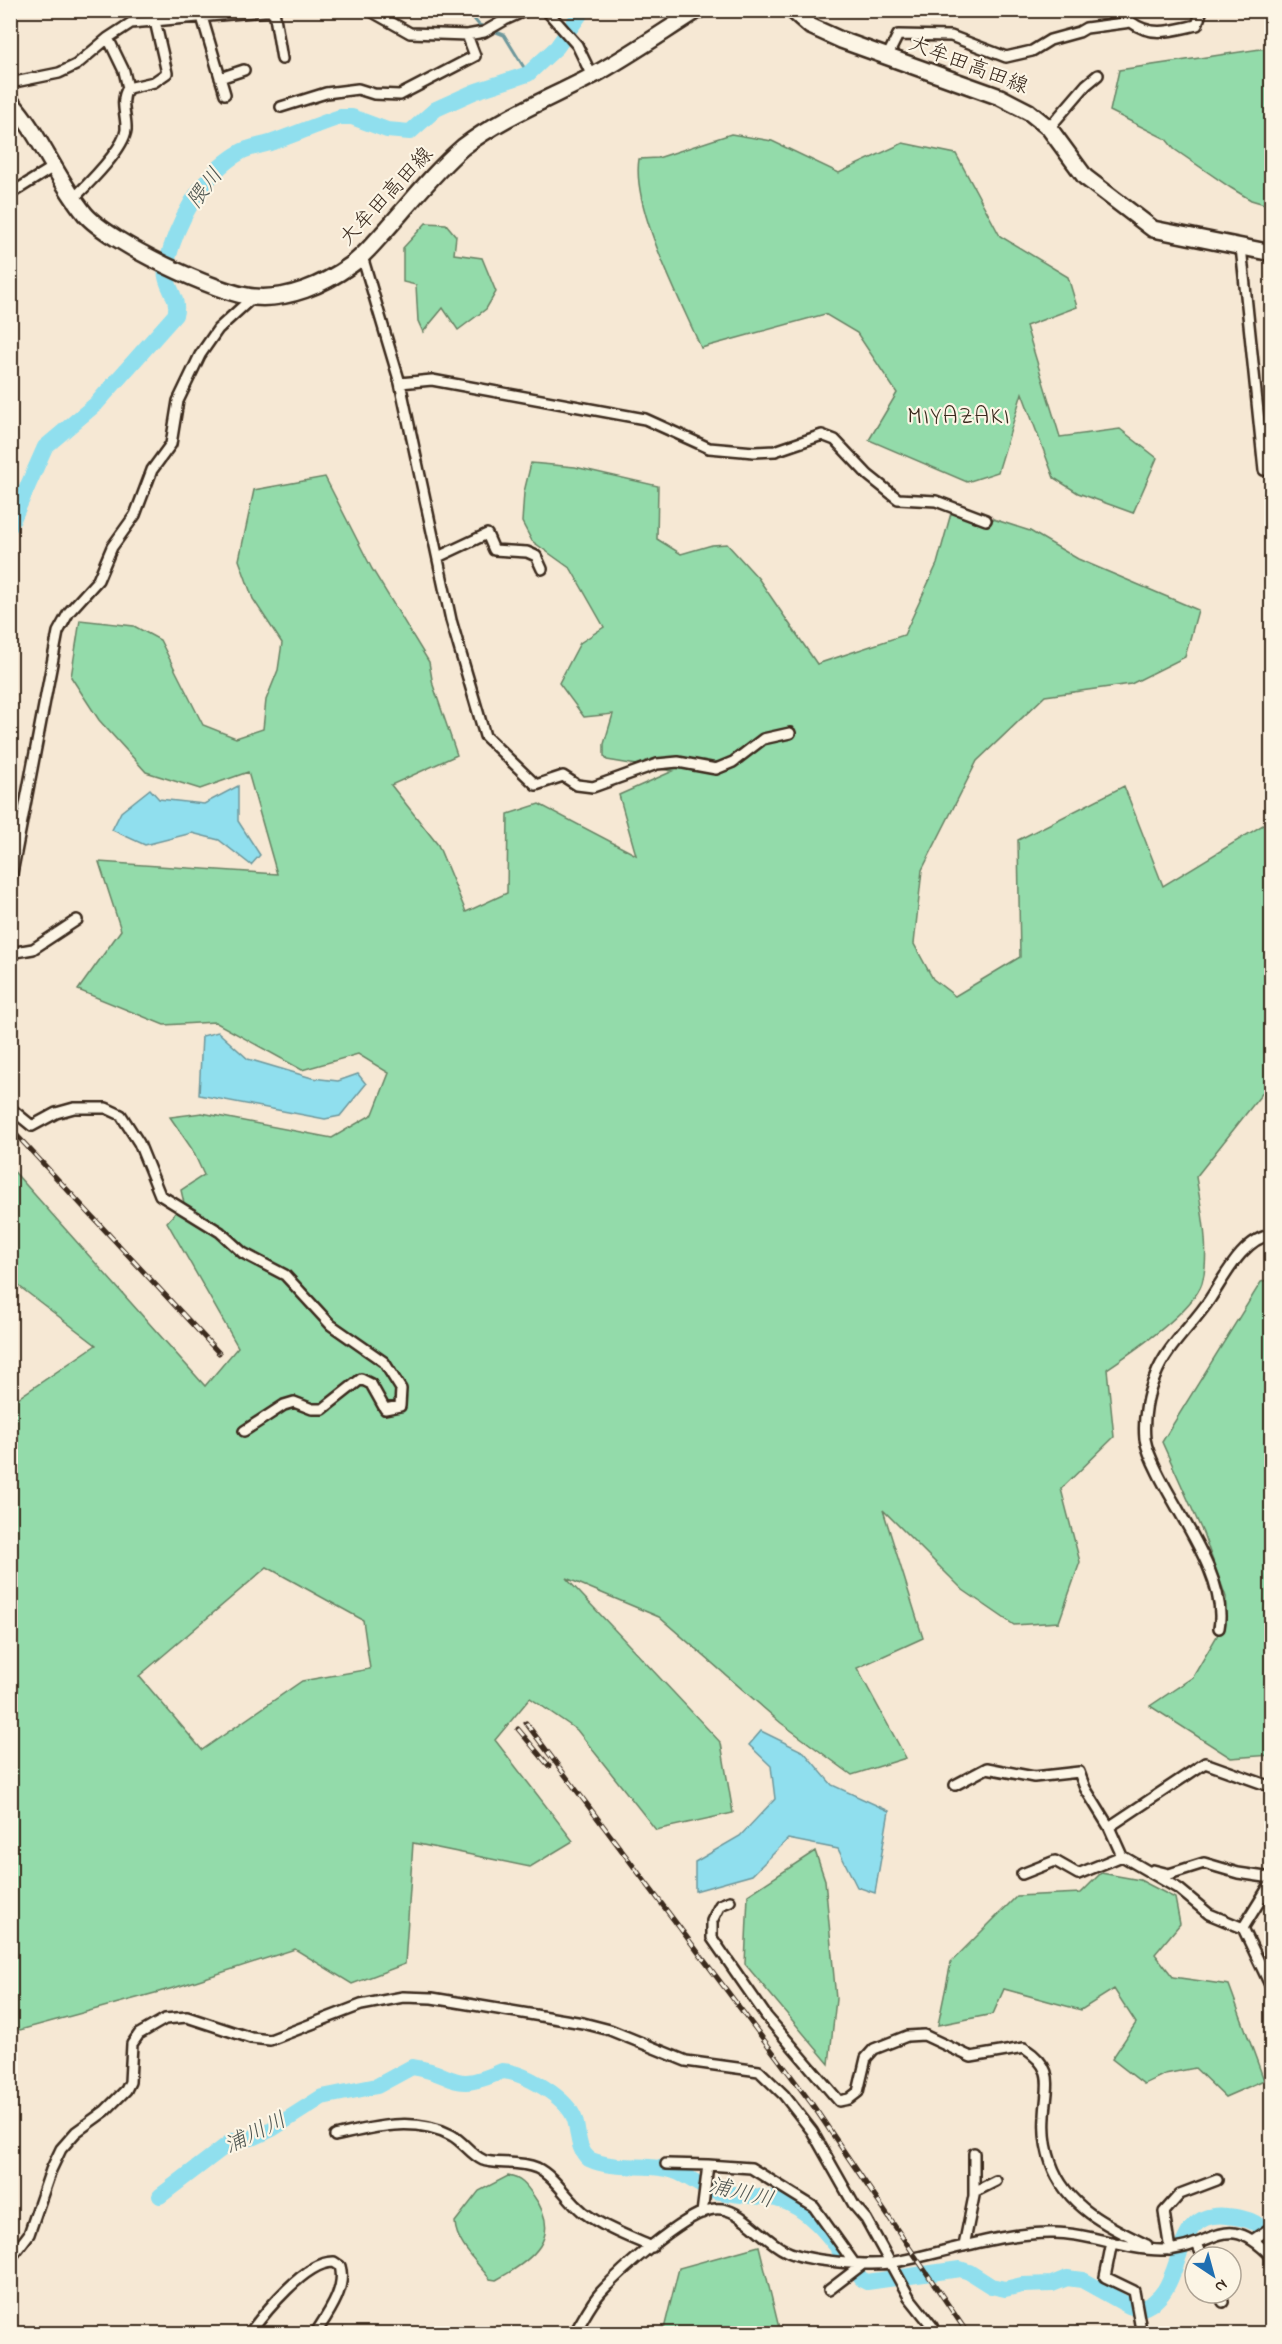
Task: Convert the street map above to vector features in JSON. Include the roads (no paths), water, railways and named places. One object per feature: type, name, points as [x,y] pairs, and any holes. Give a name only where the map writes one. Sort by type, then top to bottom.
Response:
[{"type":"main road","name":"大牟田高田線","points":[[10,101],[28,121],[74,198],[100,230],[214,287],[253,297],[302,291],[333,277],[362,256],[464,147],[489,130],[592,76],[698,10]]},
{"type":"main road","name":"大牟田高田線","points":[[792,10],[810,26],[887,57],[1000,97],[1029,112],[1049,128],[1084,177],[1153,229],[1272,253]]},
{"type":"street","points":[[369,10],[410,33],[466,35],[489,29],[527,10]]},
{"type":"street","points":[[498,10],[505,20]]},
{"type":"street","points":[[546,10],[568,34],[592,76]]},
{"type":"street","points":[[887,57],[898,35],[951,36],[1006,57],[1032,51],[1050,40],[1086,28],[1131,22],[1141,30],[1160,32],[1197,26],[1202,10]]},
{"type":"street","points":[[10,83],[59,73],[76,65],[108,38],[131,23],[275,11],[282,59]]},
{"type":"street","points":[[202,18],[225,94]]},
{"type":"street","points":[[74,198],[100,172],[124,138],[126,131],[123,95],[128,88],[154,81],[167,73],[154,21]]},
{"type":"street","points":[[281,107],[326,93],[358,89],[374,94],[400,95],[475,57],[466,35]]},
{"type":"street","points":[[108,38],[124,70],[128,88]]},
{"type":"street","points":[[220,78],[244,70]]},
{"type":"street","points":[[1049,128],[1086,85],[1098,75]]},
{"type":"street","points":[[10,194],[55,166]]},
{"type":"street","points":[[1241,247],[1264,470],[1272,469]]},
{"type":"street","points":[[362,256],[399,383],[416,469],[466,679],[484,736],[536,785],[563,776],[577,785],[593,787],[657,764],[678,762],[716,769],[733,762],[763,740],[790,733]]},
{"type":"street","points":[[10,884],[58,632],[69,612],[98,580],[112,547],[135,515],[152,470],[171,444],[178,401],[200,355],[218,329],[253,297]]},
{"type":"street","points":[[399,383],[432,380],[645,418],[709,448],[754,452],[775,451],[822,435],[834,440],[868,475],[898,499],[936,501],[986,520]]},
{"type":"street","points":[[438,557],[487,534],[494,550],[528,552],[536,556],[542,569]]},
{"type":"street","points":[[10,953],[33,949],[76,920]]},
{"type":"street","points":[[10,1108],[32,1126],[56,1113],[74,1108],[106,1108],[121,1115],[139,1143],[160,1195],[220,1232],[243,1253],[285,1275],[332,1324],[384,1362],[401,1389],[400,1406],[385,1409],[371,1384],[361,1379],[323,1409],[312,1409],[294,1402],[284,1405],[244,1431]]},
{"type":"street","points":[[1220,1628],[1221,1618],[1209,1569],[1150,1457],[1145,1434],[1146,1410],[1154,1377],[1167,1354],[1203,1310],[1246,1249],[1264,1235],[1272,1234]]},
{"type":"street","points":[[1109,1827],[1205,1763],[1272,1787]]},
{"type":"street","points":[[955,1785],[987,1768],[1034,1777],[1079,1772],[1085,1788],[1109,1827],[1122,1856],[1179,1889],[1209,1914],[1243,1928],[1272,1989]]},
{"type":"street","points":[[1022,1874],[1055,1861],[1078,1874],[1122,1856]]},
{"type":"street","points":[[1145,1869],[1169,1874],[1204,1863],[1238,1873],[1272,1879],[1243,1928]]},
{"type":"street","points":[[730,1901],[720,1905],[712,1921],[712,1938],[767,2017],[839,2101],[849,2099],[858,2092],[866,2058],[874,2049],[907,2036],[924,2036],[971,2057],[1024,2048],[1037,2057],[1047,2072],[1049,2085],[1045,2130],[1051,2164],[1059,2179],[1070,2195],[1103,2224],[1158,2250]]},
{"type":"street","points":[[10,2259],[29,2234],[51,2170],[61,2149],[76,2132],[105,2111],[126,2090],[130,2082],[132,2044],[139,2034],[165,2019],[187,2017],[251,2038],[270,2040],[361,2005],[415,1997],[472,2003],[583,2023],[610,2030],[686,2061],[759,2071],[784,2095],[812,2131],[854,2205],[866,2219],[909,2297],[932,2326],[925,2334]]},
{"type":"street","points":[[335,2136],[392,2125],[436,2128],[461,2141],[481,2159],[520,2163],[544,2172],[584,2212],[604,2225],[652,2247]]},
{"type":"street","points":[[964,2246],[974,2192],[974,2153]]},
{"type":"street","points":[[666,2164],[751,2168],[814,2207],[858,2263]]},
{"type":"street","points":[[702,2213],[708,2165]]},
{"type":"street","points":[[1170,2250],[1164,2212],[1180,2194],[1217,2180]]},
{"type":"street","points":[[974,2192],[996,2181]]},
{"type":"street","points":[[574,2334],[599,2293],[652,2247],[702,2213],[717,2208],[727,2209],[787,2252],[858,2263],[891,2262],[1037,2233],[1081,2235],[1158,2250],[1170,2250],[1197,2244],[1229,2232],[1238,2232],[1254,2239],[1272,2257]]},
{"type":"street","points":[[1254,2239],[1272,2227]]},
{"type":"street","points":[[1112,2242],[1105,2277],[1134,2291],[1140,2324]]},
{"type":"street","points":[[249,2334],[298,2280],[316,2267],[334,2262],[340,2266],[341,2283],[315,2334]]},
{"type":"street","points":[[829,2290],[858,2263]]},
{"type":"water","points":[[238,786],[238,821],[260,855],[251,865],[219,840],[192,833],[145,845],[112,830],[121,812],[150,789],[159,799],[204,804]]},
{"type":"water","points":[[218,1032],[248,1059],[312,1078],[338,1081],[358,1074],[366,1084],[340,1116],[325,1119],[199,1095],[202,1036]]},
{"type":"water","points":[[761,1731],[804,1752],[832,1785],[889,1811],[875,1893],[857,1887],[838,1849],[788,1839],[752,1875],[695,1891],[695,1862],[740,1836],[775,1799],[771,1766],[749,1745]]},
{"type":"waterway","points":[[467,10],[479,25],[485,27]]},
{"type":"waterway","name":"隈川","points":[[10,526],[45,447],[96,404],[175,315],[176,302],[165,273],[170,251],[192,202],[225,162],[246,149],[270,143],[340,117],[352,117],[387,130],[410,132],[436,109],[476,91],[528,74],[557,47],[583,10]]},
{"type":"waterway","points":[[491,30],[504,35],[528,74]]},
{"type":"waterway","name":"浦川川","points":[[160,2196],[232,2141],[255,2137],[272,2129],[322,2097],[377,2086],[412,2067],[463,2082],[485,2078],[502,2071],[511,2072],[533,2081],[555,2095],[571,2112],[575,2120],[580,2146],[589,2159],[617,2166],[667,2169],[680,2173],[712,2190],[776,2199],[790,2204],[814,2220],[825,2231],[861,2279],[867,2282],[960,2269],[991,2286],[1005,2289],[1022,2285],[1052,2284],[1067,2278],[1082,2280],[1129,2306],[1139,2309],[1155,2301],[1166,2288],[1186,2238],[1194,2225],[1208,2217],[1227,2216],[1248,2220],[1272,2239]]},
{"type":"railway","points":[[10,1128],[219,1353]]},
{"type":"railway","points":[[526,1723],[812,2104],[968,2334]]},
{"type":"railway","points":[[518,1729],[549,1766]]},
{"type":"district","name":"MIYAZAKI","points":[[959,417]]}]
